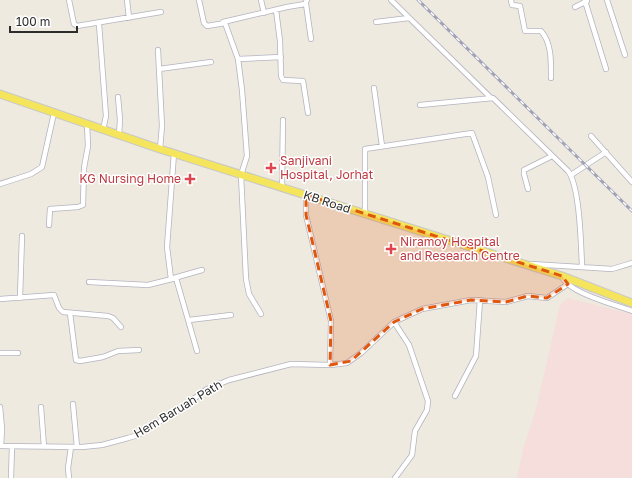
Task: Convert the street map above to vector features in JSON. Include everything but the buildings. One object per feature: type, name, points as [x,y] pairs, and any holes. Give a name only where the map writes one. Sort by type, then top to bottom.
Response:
[{"type":"main road","name":"KB Road","points":[[0,94],[160,149],[365,215],[523,263],[583,283],[632,303]]},
{"type":"street","points":[[69,0],[75,26],[99,24],[160,12]]},
{"type":"street","points":[[127,0],[129,18]]},
{"type":"street","points":[[200,0],[205,25],[264,13],[307,2],[311,39]]},
{"type":"street","points":[[261,0],[264,13]]},
{"type":"street","points":[[391,0],[490,97],[499,103],[571,175],[579,224],[582,266]]},
{"type":"street","points":[[511,0],[512,5],[520,6],[525,31],[541,31],[543,34],[551,55],[551,78]]},
{"type":"street","points":[[607,0],[625,55]]},
{"type":"street","points":[[575,7],[587,1],[606,69]]},
{"type":"street","points":[[276,10],[282,79],[303,81],[308,113]]},
{"type":"street","points":[[376,22],[409,18]]},
{"type":"street","points":[[223,22],[226,25],[238,59],[247,156],[241,175],[248,294],[261,314]]},
{"type":"street","points":[[99,24],[106,116],[103,130]]},
{"type":"street","points":[[158,50],[162,126],[160,149]]},
{"type":"street","points":[[238,59],[281,57]]},
{"type":"street","points":[[160,69],[211,62]]},
{"type":"street","points":[[374,88],[382,146]]},
{"type":"street","points":[[118,97],[120,120],[119,135]]},
{"type":"street","points":[[420,105],[490,97]]},
{"type":"street","points":[[0,184],[36,172],[42,167],[54,113]]},
{"type":"street","points":[[282,188],[283,120]]},
{"type":"street","points":[[49,225],[50,208],[78,207],[83,205],[84,164],[88,146],[86,124]]},
{"type":"street","points":[[365,215],[364,151],[367,147],[472,133],[488,177],[496,215]]},
{"type":"street","points":[[591,136],[632,182]]},
{"type":"street","points":[[571,175],[606,152]]},
{"type":"street","points":[[173,278],[167,247],[174,153]]},
{"type":"street","points":[[528,189],[524,170],[552,156]]},
{"type":"street","points":[[306,195],[306,211],[331,321],[330,365]]},
{"type":"street","points":[[20,298],[22,236]]},
{"type":"street","points":[[523,263],[612,269],[632,264]]},
{"type":"street","points":[[89,282],[148,285],[202,270]]},
{"type":"street","points":[[562,276],[563,280],[573,288],[632,311]]},
{"type":"street","points":[[173,278],[178,279],[197,351]]},
{"type":"street","name":"Hem Baruah Path","points":[[1,446],[77,447],[102,445],[138,434],[185,406],[207,389],[236,378],[291,364],[343,365],[351,361],[394,322],[429,306],[480,300],[506,302],[528,296],[547,298],[568,284]]},
{"type":"street","points":[[0,299],[54,295],[61,310],[70,313],[108,316],[113,318],[121,327]]},
{"type":"street","points":[[455,396],[476,356],[480,300]]},
{"type":"street","points":[[70,313],[76,360],[80,362],[103,357],[118,351],[139,350]]},
{"type":"street","points":[[189,320],[231,315]]},
{"type":"street","points":[[394,322],[409,344],[428,401],[427,410],[416,431],[412,455],[395,478]]},
{"type":"street","points":[[0,353],[18,353]]},
{"type":"street","points":[[73,404],[77,447]]},
{"type":"street","points":[[0,407],[2,429],[1,446]]},
{"type":"street","points":[[41,407],[44,447]]},
{"type":"street","points":[[11,478],[12,446]]},
{"type":"street","points":[[69,478],[68,468],[71,447]]},
{"type":"highlighted area","points":[[306,195],[562,276],[568,284],[547,298],[528,296],[506,302],[471,300],[422,309],[394,322],[351,361],[330,365],[331,321],[306,215]]},
{"type":"shaded area","points":[[568,298],[632,314],[632,478],[517,478],[524,446],[535,413],[560,305]]},
{"type":"railway","points":[[418,0],[632,211]]},
{"type":"place","name":"Sanjivani Hospital, Jorhat","points":[[271,168]]},
{"type":"place","name":"KG Nursing Home","points":[[190,179]]},
{"type":"place","name":"Niramoy Hospital and Research Centre","points":[[391,249]]}]
